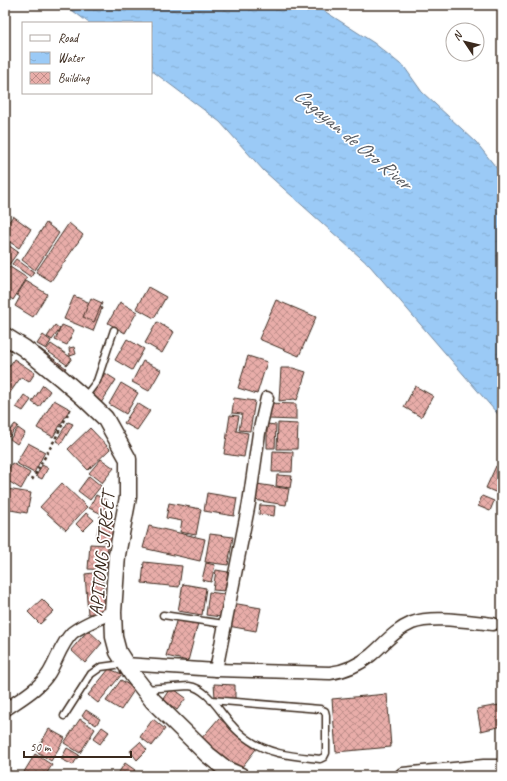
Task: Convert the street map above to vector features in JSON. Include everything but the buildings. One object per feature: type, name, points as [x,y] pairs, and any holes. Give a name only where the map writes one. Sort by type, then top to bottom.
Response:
[{"type":"street","name":"APITONG STREET","points":[[5,336],[24,348],[81,395],[105,418],[128,459],[128,497],[117,555],[113,612],[114,637],[118,652],[144,690],[158,706],[208,755],[227,770],[241,776]]},
{"type":"street","points":[[216,670],[248,503],[259,433],[267,398]]},
{"type":"street","points":[[5,710],[36,688],[44,679],[64,643],[71,634],[113,612]]},
{"type":"street","points":[[125,664],[216,670],[330,673],[352,667],[362,662],[396,632],[418,621],[435,620],[493,624]]},
{"type":"street","points":[[403,776],[484,768],[502,768]]},
{"type":"lane","points":[[81,395],[96,381],[114,330]]},
{"type":"lane","points":[[163,614],[224,624]]},
{"type":"lane","points":[[64,716],[91,674],[101,667],[125,664]]},
{"type":"lane","points":[[144,690],[194,686],[211,700],[232,725],[258,746],[279,754],[320,760],[324,758],[326,753],[325,711],[320,709],[211,700]]},
{"type":"path","points":[[32,480],[72,407],[81,395]]},
{"type":"water","name":"Cagayan de Oro River","points":[[60,5],[315,5],[374,43],[405,68],[422,92],[476,142],[502,175],[502,419],[370,266],[264,171],[220,122],[152,71],[152,22],[88,22],[73,11]]}]
